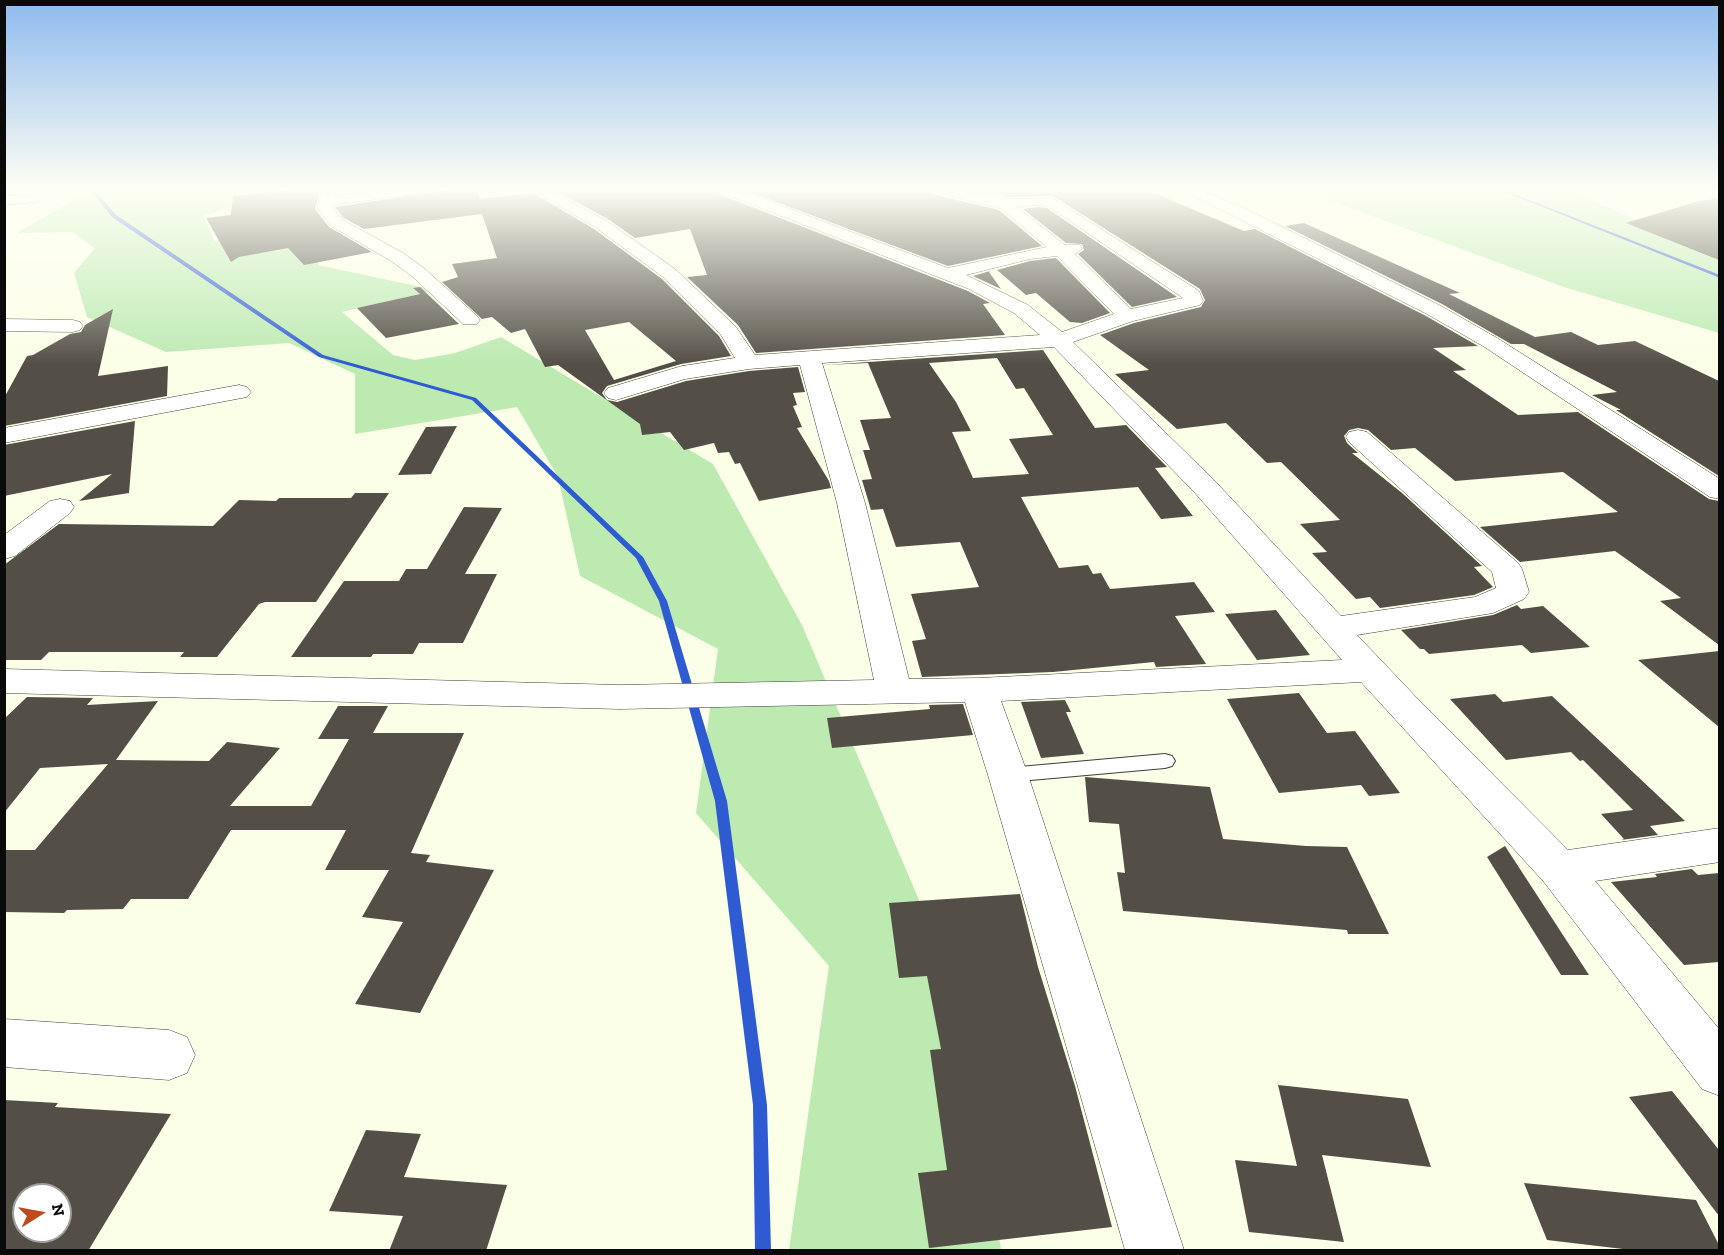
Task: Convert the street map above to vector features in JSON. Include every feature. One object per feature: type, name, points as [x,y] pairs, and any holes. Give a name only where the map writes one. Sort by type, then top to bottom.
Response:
[{"type":"street","points":[[383,249],[419,273],[470,320]]},
{"type":"street","points":[[635,249],[669,273],[729,331],[749,362]]},
{"type":"street","points":[[881,249],[998,295],[1021,309],[1059,340],[1205,488],[1370,670],[1559,869],[1719,1071]]},
{"type":"street","points":[[947,274],[1030,254],[1077,249]]},
{"type":"street","points":[[616,393],[682,373],[749,362],[1059,340],[1127,315],[1183,305],[1193,301],[1192,295],[1121,249]]},
{"type":"street","points":[[1313,249],[1434,310],[1490,342],[1719,491]]},
{"type":"street","points":[[1061,250],[1127,315]]},
{"type":"street","points":[[4,326],[73,326]]},
{"type":"street","points":[[809,358],[851,503],[894,691]]},
{"type":"street","points":[[4,436],[238,392]]},
{"type":"street","points":[[1332,628],[1482,606],[1513,592],[1507,569],[1358,437]]},
{"type":"street","points":[[4,550],[60,507]]},
{"type":"street","points":[[4,681],[668,696],[979,690],[1370,670]]},
{"type":"street","points":[[979,690],[1008,775],[1155,1251]]},
{"type":"street","points":[[1559,869],[1719,845]]},
{"type":"street","points":[[4,1042],[169,1055]]},
{"type":"lane","points":[[1008,775],[1165,761]]},
{"type":"green space","points":[[95,249],[315,249],[318,265],[435,290],[342,312],[393,355],[415,360],[455,353],[501,337],[713,464],[802,625],[967,1013],[1001,1250],[789,1250],[829,966],[696,813],[718,649],[580,576],[558,477],[517,407],[355,434],[355,374],[289,343],[166,352],[87,317],[74,273]]},
{"type":"green space","points":[[1460,249],[1703,249],[1719,255],[1719,333],[1564,287]]},
{"type":"building","points":[[223,249],[285,249],[239,257],[231,262]]},
{"type":"building","points":[[289,249],[366,249],[372,252],[304,265]]},
{"type":"building","points":[[494,249],[621,249],[662,279],[719,336],[731,356],[681,364],[607,386],[602,393],[607,400],[617,402],[686,381],[749,371],[798,367],[805,392],[793,393],[797,405],[793,406],[802,427],[797,428],[831,488],[759,501],[740,463],[735,464],[729,452],[718,453],[714,443],[684,450],[670,432],[642,435],[640,424],[558,365],[545,367],[525,329],[511,333],[492,317],[482,319],[442,282],[458,277],[452,264],[497,258]],"holes":[[[629,322],[676,361],[614,380],[585,330]]]},
{"type":"building","points":[[697,249],[859,249],[968,291],[990,303],[983,304],[1005,335],[756,353],[738,325],[687,277],[707,275]]},
{"type":"building","points":[[901,249],[1030,249],[948,266]]},
{"type":"building","points":[[1106,249],[1177,297],[1132,307],[1078,254],[1084,250]]},
{"type":"building","points":[[1136,249],[1293,249],[1426,316],[1478,346],[1433,348],[1466,370],[1453,371],[1518,415],[1578,412],[1709,499],[1719,501],[1719,645],[1660,601],[1681,598],[1615,551],[1520,562],[1480,527],[1618,512],[1563,472],[1455,481],[1415,448],[1391,450],[1368,430],[1358,428],[1349,430],[1344,436],[1347,443],[1358,453],[1352,453],[1402,493],[1482,566],[1474,567],[1493,587],[1474,595],[1380,608],[1370,597],[1356,599],[1312,553],[1327,552],[1300,524],[1340,520],[1281,462],[1267,463],[1226,423],[1177,429],[1115,374],[1149,370],[1100,335],[1134,323],[1201,307],[1205,300],[1200,289]]},
{"type":"building","points":[[1330,249],[1361,249],[1460,293],[1449,294],[1535,337],[1571,332],[1598,345],[1635,341],[1719,381],[1719,476],[1616,410],[1621,410],[1592,395],[1617,392],[1524,344],[1511,344],[1442,304]]},
{"type":"building","points":[[1690,249],[1719,249],[1719,260]]},
{"type":"building","points":[[1056,258],[1110,313],[1082,323],[1070,322],[1036,293],[1026,295],[997,270],[1030,261]]},
{"type":"building","points":[[989,272],[1001,289],[973,276]]},
{"type":"building","points":[[420,287],[459,324],[386,338],[357,308],[420,294],[413,288]]},
{"type":"building","points":[[113,309],[98,376],[168,366],[167,396],[4,426],[4,398],[27,356],[33,355],[70,334],[81,332],[85,325]]},
{"type":"building","points":[[1043,350],[1095,428],[1126,425],[1167,467],[1155,468],[1193,516],[1161,519],[1138,487],[1021,497],[1059,568],[1088,565],[1093,574],[1101,573],[1110,589],[1194,582],[1215,612],[1175,616],[1206,664],[1156,667],[1154,662],[1053,672],[922,677],[912,641],[926,639],[911,594],[979,587],[960,542],[896,547],[883,509],[871,510],[862,480],[872,479],[863,450],[870,450],[860,420],[891,418],[868,363],[825,365]],"holes":[[[997,358],[1016,389],[1024,388],[1053,435],[1009,439],[1029,474],[973,478],[952,432],[971,431],[956,402],[929,363]]]},
{"type":"building","points":[[135,421],[129,493],[79,501],[112,474],[4,496],[4,445]]},
{"type":"building","points":[[457,426],[431,474],[398,475],[426,427]]},
{"type":"building","points":[[355,493],[389,493],[316,602],[259,604],[217,657],[180,657],[184,652],[49,652],[41,660],[4,660],[4,565],[59,524],[213,526],[239,500],[351,498]]},
{"type":"building","points":[[464,507],[502,508],[465,574],[497,574],[463,643],[419,643],[413,654],[373,654],[371,657],[291,657],[344,581],[399,581],[406,569],[427,569]]},
{"type":"building","points":[[1517,605],[1521,609],[1543,606],[1590,647],[1531,653],[1522,645],[1429,654],[1424,649],[1420,649],[1401,630],[1493,615]]},
{"type":"building","points":[[1276,610],[1310,655],[1257,660],[1225,614]]},
{"type":"building","points":[[1719,651],[1719,727],[1638,660]]},
{"type":"building","points":[[1299,693],[1327,733],[1355,731],[1400,793],[1369,796],[1361,785],[1279,793],[1227,699]]},
{"type":"building","points":[[1495,694],[1503,702],[1552,696],[1685,821],[1650,826],[1658,835],[1621,840],[1624,839],[1601,814],[1633,810],[1583,760],[1580,761],[1571,752],[1506,760],[1450,699]]},
{"type":"building","points":[[27,697],[93,698],[87,705],[158,701],[116,760],[209,761],[227,742],[280,748],[230,806],[311,806],[349,739],[318,739],[338,706],[388,706],[373,733],[464,733],[411,853],[430,855],[426,862],[494,870],[420,1013],[355,1004],[403,922],[362,917],[389,870],[325,870],[346,830],[231,830],[188,899],[131,899],[123,909],[67,910],[64,913],[4,912],[4,850],[35,850],[108,764],[40,768],[4,813],[4,719]]},
{"type":"building","points":[[1065,700],[1071,712],[1066,712],[1084,754],[1041,758],[1021,702]]},
{"type":"building","points":[[963,704],[973,735],[832,748],[827,718],[930,709],[929,705]]},
{"type":"building","points":[[1085,777],[1210,787],[1223,839],[1347,847],[1389,934],[1348,934],[1347,930],[1123,911],[1117,872],[1125,873],[1119,824],[1089,822]]},
{"type":"building","points":[[1505,846],[1589,975],[1561,975],[1487,857]]},
{"type":"building","points":[[1692,869],[1698,875],[1719,873],[1719,962],[1684,965],[1611,882],[1657,877],[1655,874]]},
{"type":"building","points":[[1020,894],[1038,967],[1075,1086],[1112,1227],[929,1248],[918,1173],[947,1170],[930,1050],[941,1049],[927,976],[899,978],[889,903]]},
{"type":"building","points":[[1278,1085],[1408,1099],[1431,1167],[1322,1155],[1344,1242],[1249,1232],[1235,1160],[1297,1166]]},
{"type":"building","points":[[1672,1091],[1719,1150],[1719,1216],[1629,1097]]},
{"type":"building","points":[[4,1100],[58,1103],[55,1107],[171,1114],[88,1251],[4,1251]]},
{"type":"building","points":[[366,1130],[421,1134],[404,1177],[507,1185],[486,1251],[389,1251],[403,1216],[329,1211]]},
{"type":"building","points":[[1524,1183],[1696,1200],[1719,1245],[1719,1251],[1640,1251],[1547,1240]]},
{"type":"waterway","points":[[162,249],[321,356],[474,399],[639,557],[663,601],[721,801],[760,1105],[763,1250]]},
{"type":"waterway","points":[[1649,249],[1720,277]]}]
